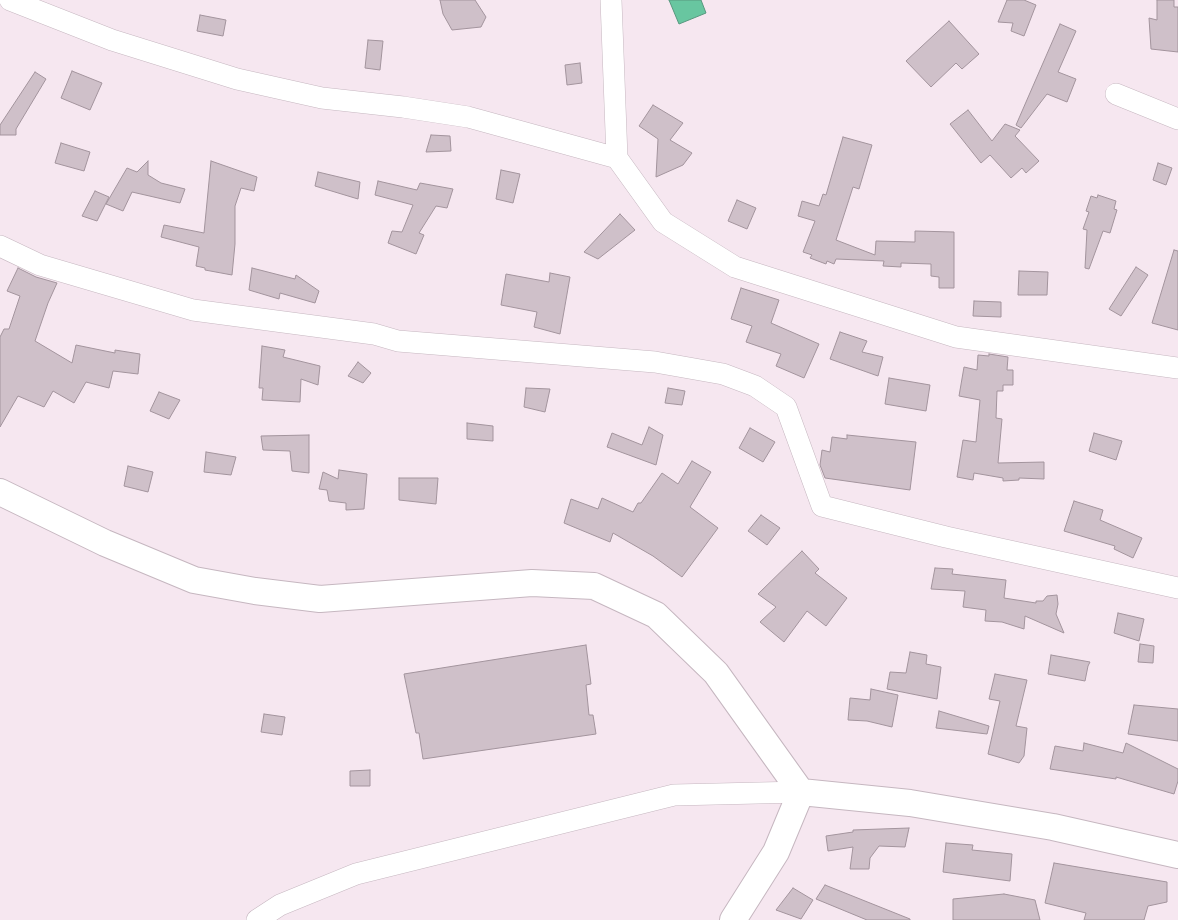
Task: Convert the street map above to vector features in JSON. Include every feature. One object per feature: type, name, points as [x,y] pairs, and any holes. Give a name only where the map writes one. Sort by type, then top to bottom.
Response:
[{"type":"street","points":[[10,0],[112,40],[237,78],[322,98],[468,117],[617,158]]},
{"type":"street","points":[[611,0],[617,158],[663,222],[735,267],[956,337],[1178,368]]},
{"type":"street","points":[[1116,94],[1178,119]]},
{"type":"street","points":[[0,246],[40,265],[193,310],[374,334],[398,341],[655,362],[723,374],[755,386],[786,407],[822,506],[946,537],[1178,588]]},
{"type":"street","points":[[0,492],[106,543],[194,580],[255,592],[320,599],[532,583],[594,586],[656,615],[716,673],[801,792]]},
{"type":"street","points":[[733,920],[776,852],[801,792]]},
{"type":"street","points":[[258,920],[280,905],[356,874],[674,795],[801,792],[910,803],[1053,827],[1178,856]]},
{"type":"shaded area","points":[[669,0],[701,0],[706,13],[679,24]]},
{"type":"building","points":[[440,0],[475,0],[486,17],[481,27],[452,30],[443,14]]},
{"type":"building","points":[[1007,0],[1024,0],[1036,5],[1024,36],[1011,31],[1013,23],[998,22]]},
{"type":"building","points":[[1157,0],[1174,0],[1174,7],[1178,7],[1178,52],[1151,49],[1149,18],[1157,20]]},
{"type":"building","points":[[200,15],[226,20],[223,36],[197,31]]},
{"type":"building","points":[[949,21],[979,54],[962,69],[956,63],[931,87],[906,61]]},
{"type":"building","points":[[1060,24],[1076,31],[1058,72],[1076,79],[1067,102],[1047,94],[1021,128],[1016,125]]},
{"type":"building","points":[[368,40],[383,41],[380,70],[365,68]]},
{"type":"building","points":[[580,63],[582,83],[567,85],[565,65]]},
{"type":"building","points":[[72,71],[102,83],[90,110],[61,98]]},
{"type":"building","points":[[35,72],[46,79],[16,129],[16,135],[0,135],[0,125]]},
{"type":"building","points":[[653,105],[683,123],[670,140],[692,153],[683,165],[656,177],[658,139],[639,126]]},
{"type":"building","points":[[968,110],[992,141],[1005,124],[1020,130],[1015,136],[1039,161],[1026,173],[1022,168],[1011,178],[990,155],[981,163],[950,124]]},
{"type":"building","points":[[431,135],[450,136],[451,151],[426,152]]},
{"type":"building","points":[[843,137],[872,145],[859,189],[853,187],[836,240],[875,255],[876,241],[915,242],[915,231],[954,232],[954,288],[939,288],[939,277],[931,276],[931,264],[901,263],[901,267],[883,266],[884,261],[836,259],[834,264],[827,261],[826,264],[810,258],[812,255],[803,252],[815,221],[798,216],[802,201],[819,206],[823,194],[826,195]]},
{"type":"building","points":[[61,143],[90,152],[84,171],[55,163]]},
{"type":"building","points":[[148,161],[148,175],[161,183],[185,189],[180,203],[132,192],[123,211],[106,204],[127,168],[137,172]]},
{"type":"building","points":[[211,161],[257,177],[254,191],[241,188],[235,206],[235,244],[232,275],[205,270],[205,268],[196,266],[199,247],[161,237],[164,225],[204,233]]},
{"type":"building","points":[[1158,163],[1172,168],[1166,185],[1153,180]]},
{"type":"building","points":[[501,170],[520,174],[513,203],[496,199]]},
{"type":"building","points":[[318,172],[360,182],[358,199],[315,186]]},
{"type":"building","points":[[378,181],[417,190],[420,183],[453,189],[447,208],[436,206],[419,233],[424,235],[416,254],[388,243],[392,231],[402,232],[413,205],[375,195]]},
{"type":"building","points":[[95,191],[109,197],[97,221],[82,216]]},
{"type":"building","points":[[1098,195],[1116,201],[1114,209],[1117,210],[1110,233],[1103,231],[1089,269],[1085,268],[1087,230],[1083,229],[1089,212],[1086,211],[1091,196],[1097,198]]},
{"type":"building","points":[[737,200],[756,208],[747,229],[728,221]]},
{"type":"building","points":[[620,214],[635,230],[598,259],[584,252]]},
{"type":"building","points":[[1174,250],[1178,251],[1178,330],[1152,323]]},
{"type":"building","points":[[1136,267],[1148,275],[1121,316],[1109,309]]},
{"type":"building","points":[[18,268],[36,277],[57,283],[35,341],[72,363],[76,345],[115,353],[115,350],[140,354],[138,374],[113,371],[109,388],[86,382],[74,403],[53,391],[44,407],[18,396],[0,427],[0,337],[4,329],[9,329],[20,296],[7,291]]},
{"type":"building","points":[[252,268],[295,279],[296,275],[319,291],[315,303],[280,293],[279,299],[249,290]]},
{"type":"building","points":[[1019,271],[1048,272],[1047,295],[1018,295]]},
{"type":"building","points":[[550,273],[570,277],[560,334],[534,327],[537,312],[501,305],[506,274],[549,282]]},
{"type":"building","points":[[741,288],[779,300],[771,323],[819,344],[804,378],[776,366],[781,354],[746,342],[752,326],[731,319]]},
{"type":"building","points":[[974,301],[1001,302],[1001,317],[973,316]]},
{"type":"building","points":[[840,332],[867,341],[862,352],[883,357],[878,376],[830,359]]},
{"type":"building","points":[[262,346],[285,350],[283,357],[320,366],[318,385],[301,379],[300,402],[262,400],[263,388],[259,388]]},
{"type":"building","points":[[989,354],[1008,357],[1007,370],[1013,370],[1013,385],[1003,385],[1003,391],[997,391],[996,418],[1002,419],[998,463],[1044,462],[1044,479],[1019,478],[1019,480],[1003,481],[1003,478],[974,473],[973,480],[957,477],[963,440],[976,442],[980,400],[959,396],[964,367],[977,370],[978,355],[989,356]]},
{"type":"building","points":[[358,362],[371,373],[363,383],[348,376]]},
{"type":"building","points":[[889,378],[930,385],[926,411],[885,404]]},
{"type":"building","points":[[526,388],[550,389],[545,412],[524,407]]},
{"type":"building","points":[[668,388],[685,391],[682,405],[665,403]]},
{"type":"building","points":[[159,392],[180,400],[169,419],[150,411]]},
{"type":"building","points":[[467,423],[493,426],[493,441],[467,439]]},
{"type":"building","points":[[649,427],[663,435],[656,465],[607,447],[612,433],[642,445]]},
{"type":"building","points":[[750,428],[775,442],[763,462],[739,448]]},
{"type":"building","points":[[1094,433],[1122,441],[1116,460],[1089,451]]},
{"type":"building","points":[[309,435],[309,473],[292,471],[290,451],[263,450],[261,436]]},
{"type":"building","points":[[847,435],[916,442],[910,490],[825,478],[820,465],[822,450],[830,452],[832,437],[847,439]]},
{"type":"building","points":[[206,452],[236,457],[231,475],[204,472]]},
{"type":"building","points":[[692,461],[711,472],[690,507],[718,528],[682,577],[653,556],[613,533],[610,542],[564,523],[571,499],[598,509],[602,498],[633,512],[662,473],[678,484]]},
{"type":"building","points":[[128,466],[153,472],[148,492],[124,486]]},
{"type":"building","points":[[339,470],[367,474],[364,509],[346,510],[346,503],[329,501],[327,490],[319,489],[323,472],[338,479]]},
{"type":"building","points":[[399,478],[438,478],[436,504],[399,500]]},
{"type":"building","points":[[1074,501],[1103,510],[1100,520],[1142,538],[1133,558],[1114,549],[1115,546],[1064,531]]},
{"type":"building","points":[[761,515],[780,528],[767,545],[748,531]]},
{"type":"building","points":[[802,551],[819,569],[815,573],[847,598],[826,626],[807,611],[784,642],[760,622],[776,607],[758,594]]},
{"type":"building","points":[[935,568],[953,569],[952,574],[1006,580],[1004,598],[1036,603],[1036,601],[1043,601],[1047,596],[1057,595],[1056,614],[1064,633],[1025,616],[1024,629],[1002,622],[985,621],[986,610],[963,607],[965,591],[931,589]]},
{"type":"building","points":[[1118,613],[1144,619],[1139,641],[1114,633]]},
{"type":"building","points":[[1140,644],[1154,646],[1153,663],[1138,662]]},
{"type":"building","points":[[586,645],[591,684],[586,685],[589,715],[593,715],[596,734],[423,759],[419,733],[416,733],[404,674]]},
{"type":"building","points":[[910,652],[927,655],[926,664],[941,667],[937,699],[887,689],[890,672],[906,673]]},
{"type":"building","points":[[1051,655],[1090,662],[1085,681],[1048,674]]},
{"type":"building","points":[[995,674],[1027,680],[1016,726],[1027,728],[1024,756],[1019,763],[988,754],[1000,701],[989,699]]},
{"type":"building","points":[[871,689],[898,695],[892,727],[867,721],[848,720],[850,698],[870,700]]},
{"type":"building","points":[[1134,705],[1178,709],[1178,741],[1128,734]]},
{"type":"building","points":[[939,711],[989,726],[987,734],[936,728]]},
{"type":"building","points":[[264,714],[285,717],[282,735],[261,732]]},
{"type":"building","points":[[1084,743],[1123,753],[1126,743],[1178,769],[1178,781],[1174,794],[1116,777],[1116,779],[1050,769],[1055,746],[1083,751]]},
{"type":"building","points":[[370,770],[370,786],[350,786],[350,771]]},
{"type":"building","points":[[909,828],[905,847],[879,846],[870,858],[869,869],[850,869],[853,847],[828,851],[826,836],[853,832],[853,830]]},
{"type":"building","points":[[946,843],[973,845],[972,850],[1012,854],[1010,881],[943,872]]},
{"type":"building","points":[[1054,863],[1167,882],[1167,902],[1148,906],[1144,920],[1084,920],[1086,913],[1045,903]]},
{"type":"building","points":[[825,885],[910,920],[867,920],[816,899]]},
{"type":"building","points":[[793,888],[813,900],[801,919],[776,910]]},
{"type":"building","points":[[1004,894],[1035,900],[1040,920],[953,920],[953,899]]}]
